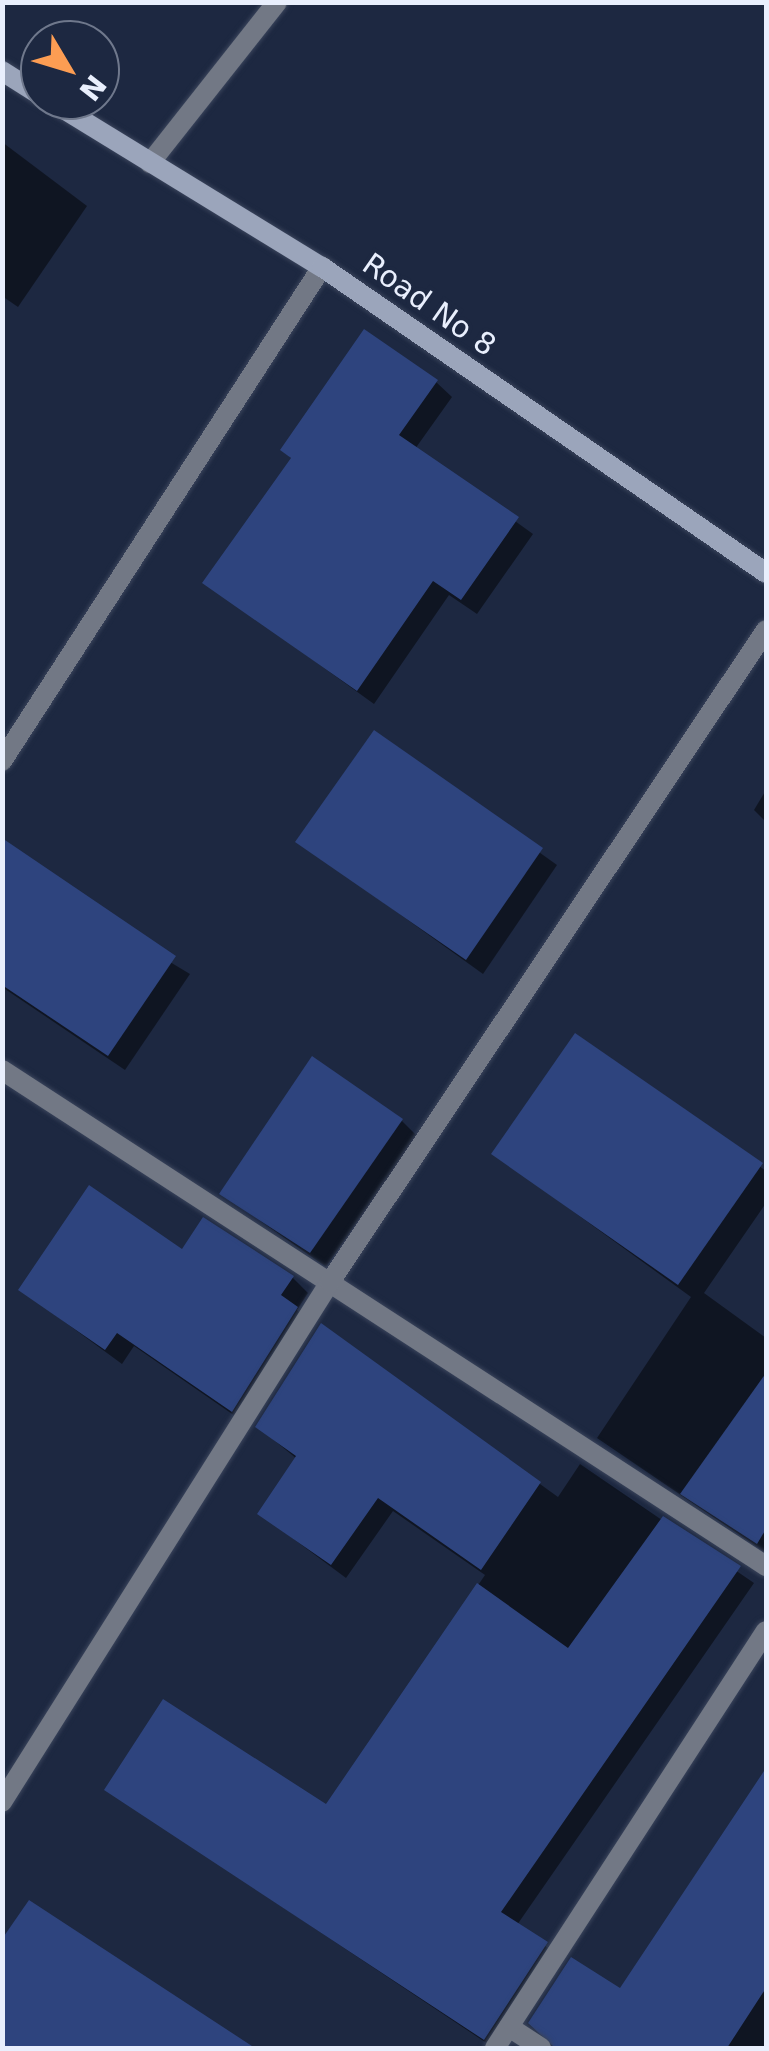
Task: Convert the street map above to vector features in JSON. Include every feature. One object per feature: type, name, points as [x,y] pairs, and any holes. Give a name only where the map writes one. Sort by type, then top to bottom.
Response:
[{"type":"street","points":[[150,163],[277,2]]},
{"type":"street","name":"Road No 8","points":[[81,120],[322,267],[766,574]]},
{"type":"street","points":[[2,760],[322,267]]},
{"type":"street","points":[[2,1802],[330,1282],[766,630]]},
{"type":"street","points":[[2,1070],[766,1566]]},
{"type":"street","points":[[496,2048],[766,1632]]},
{"type":"street","points":[[509,2027],[541,2048]]},
{"type":"building","points":[[364,329],[438,380],[399,435],[519,517],[461,600],[433,581],[357,691],[202,583],[291,458],[280,450]]},
{"type":"building","points":[[374,730],[543,848],[466,960],[295,842]]},
{"type":"building","points":[[2,838],[176,956],[108,1056],[2,985]]},
{"type":"building","points":[[575,1033],[763,1163],[678,1285],[491,1154]]},
{"type":"building","points":[[312,1056],[403,1119],[310,1253],[219,1194]]},
{"type":"building","points":[[89,1185],[182,1249],[203,1217],[294,1276],[281,1295],[298,1307],[232,1412],[117,1333],[105,1350],[18,1290]]},
{"type":"building","points":[[321,1323],[541,1482],[481,1570],[378,1498],[331,1565],[257,1514],[296,1456],[255,1427]]},
{"type":"building","points":[[766,1373],[766,1529],[757,1544],[680,1494]]},
{"type":"building","points":[[663,1516],[741,1566],[501,1912],[548,1942],[484,2040],[104,1790],[163,1699],[326,1804],[477,1583],[568,1648]]},
{"type":"building","points":[[766,1768],[766,1988],[727,2048],[555,2048],[528,2023],[571,1957],[620,1988]]},
{"type":"building","points":[[29,1900],[255,2048],[2,2048],[2,1939]]}]
